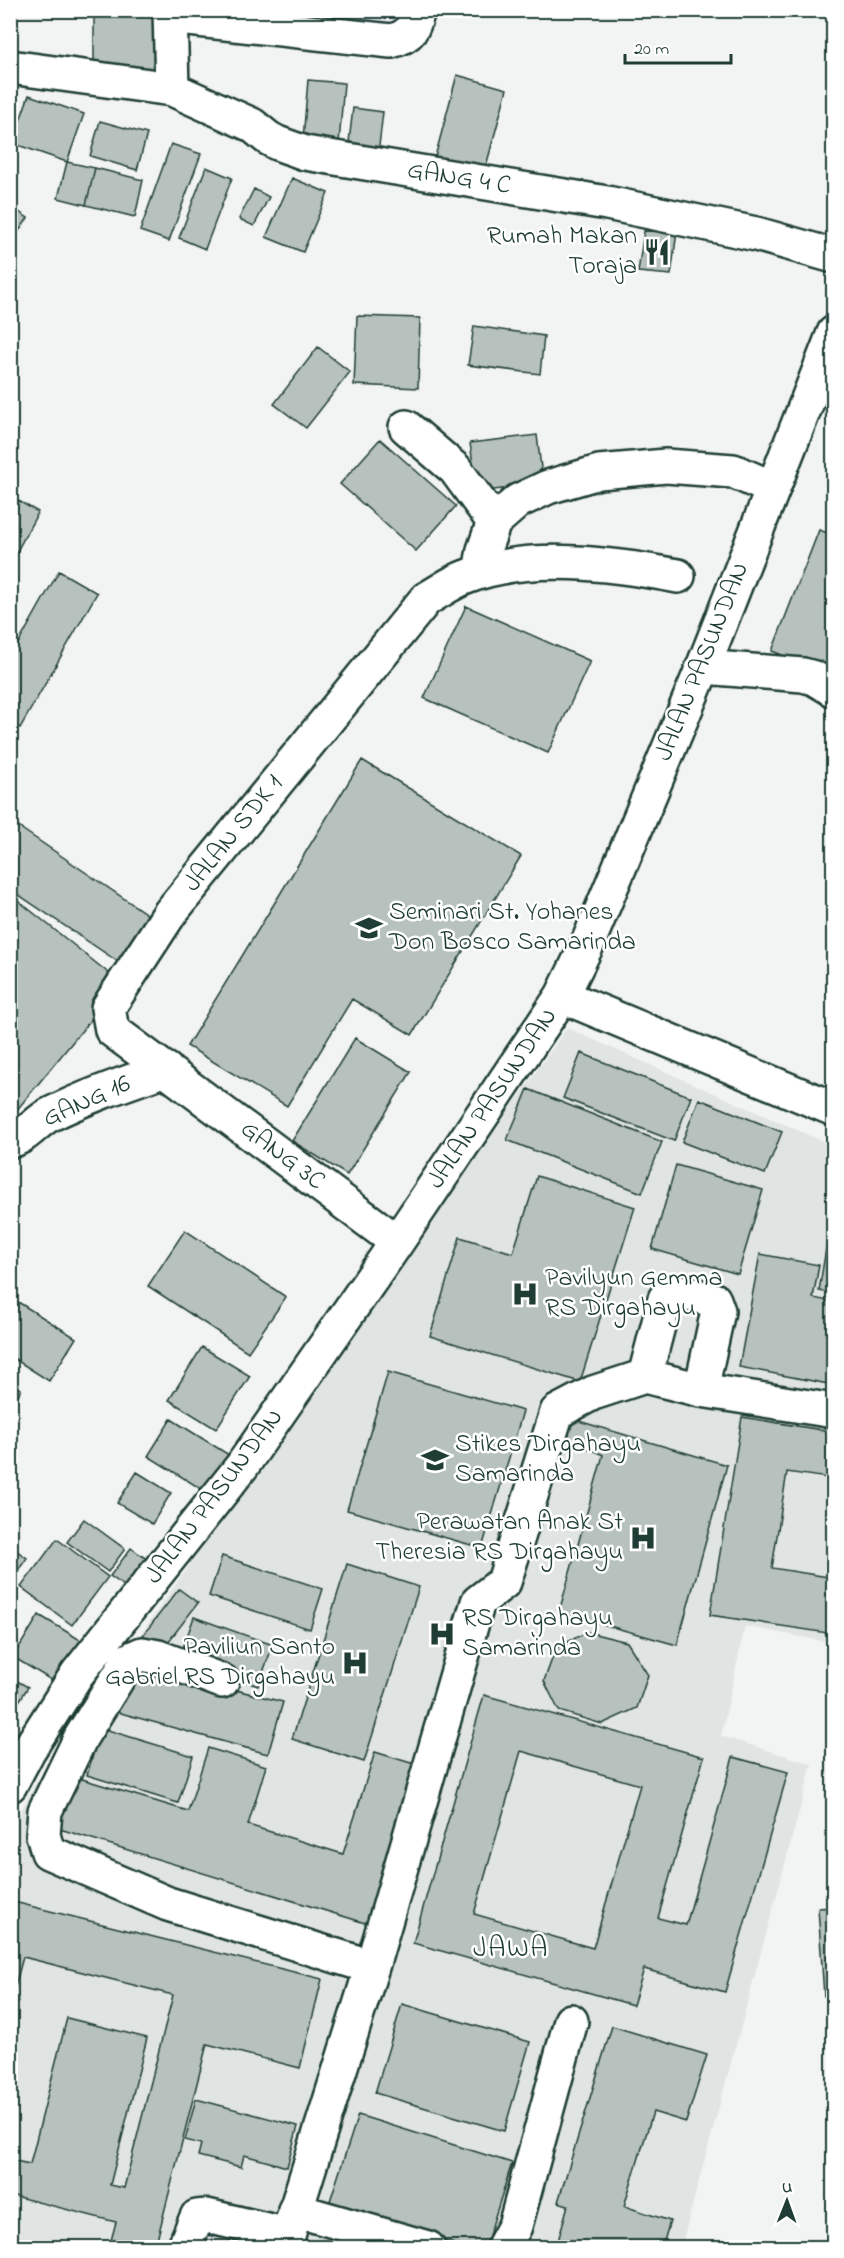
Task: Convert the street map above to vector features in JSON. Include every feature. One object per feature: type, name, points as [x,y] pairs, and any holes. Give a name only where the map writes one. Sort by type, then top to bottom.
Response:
[{"type":"street","points":[[172,89],[170,14],[391,41],[405,37],[414,26],[418,10]]},
{"type":"street","name":"GANG 4 C","points":[[10,67],[172,89],[252,125],[277,143],[305,153],[618,205],[746,231],[834,256]]},
{"type":"street","name":"JALAN PASUNDAN","points":[[10,1785],[28,1751],[77,1674],[242,1466],[397,1242],[562,996],[587,945],[703,667],[834,333]]},
{"type":"street","points":[[406,427],[455,469],[494,522]]},
{"type":"street","points":[[678,576],[631,567],[576,563],[524,564],[480,572],[484,550],[494,522],[518,501],[548,487],[599,472],[666,466],[733,471],[772,488]]},
{"type":"street","name":"JALAN SDK 1","points":[[166,1069],[112,1030],[108,1008],[170,913],[426,599],[464,577],[480,572]]},
{"type":"street","points":[[703,667],[803,675],[814,678],[834,690]]},
{"type":"street","points":[[562,996],[834,1109]]},
{"type":"street","name":"GANG 16","points":[[10,1141],[46,1117],[87,1097],[166,1069]]},
{"type":"street","name":"GANG 3C","points":[[166,1069],[397,1242]]},
{"type":"street","points":[[645,1376],[664,1299],[675,1291],[714,1300],[718,1311],[701,1390]]},
{"type":"street","points":[[289,2230],[372,1967],[478,1602],[504,1582],[557,1412],[593,1393],[645,1376],[701,1390],[834,1411]]},
{"type":"street","points":[[222,1681],[159,1657],[142,1654],[129,1660],[81,1737],[45,1811],[43,1835],[48,1852],[168,1904],[372,1967]]},
{"type":"street","points":[[503,2247],[515,2226],[571,2021]]},
{"type":"street","points":[[184,2247],[196,2217],[207,2216],[289,2230],[428,2247]]},
{"type":"shaded area","name":"RS Dirgahayu Samarinda","points":[[567,1028],[833,1146],[833,1643],[745,1626],[721,1736],[812,1764],[681,2247],[38,2248],[11,2239],[10,1831],[34,1786]]},
{"type":"building","points":[[94,13],[164,13],[164,75],[94,76]]},
{"type":"building","points":[[457,75],[507,89],[485,170],[435,157]]},
{"type":"building","points":[[308,80],[344,83],[338,155],[302,151]]},
{"type":"building","points":[[29,95],[84,114],[67,162],[12,143]]},
{"type":"building","points":[[353,108],[383,112],[377,163],[347,159]]},
{"type":"building","points":[[100,121],[147,134],[137,170],[90,156]]},
{"type":"building","points":[[171,144],[201,154],[169,241],[140,231]]},
{"type":"building","points":[[67,162],[95,168],[86,205],[58,198]]},
{"type":"building","points":[[206,167],[232,178],[205,249],[179,238]]},
{"type":"building","points":[[95,168],[143,180],[135,217],[86,205]]},
{"type":"building","points":[[292,178],[328,193],[303,252],[266,237]]},
{"type":"building","points":[[254,189],[269,197],[254,226],[239,219]]},
{"type":"building","points":[[10,206],[28,218],[10,244]]},
{"type":"building","name":"Rumah Makan Toraja","points":[[644,231],[677,232],[671,275],[638,272]]},
{"type":"building","points":[[357,316],[420,318],[418,388],[354,385]]},
{"type":"building","points":[[474,326],[544,336],[540,374],[468,365]]},
{"type":"building","points":[[318,347],[350,372],[306,428],[274,404]]},
{"type":"building","points":[[537,435],[543,484],[477,492],[470,443]]},
{"type":"building","points":[[380,439],[456,506],[416,551],[340,484]]},
{"type":"building","points":[[10,496],[38,512],[16,553],[10,550]]},
{"type":"building","points":[[819,530],[834,535],[834,675],[772,651]]},
{"type":"building","points":[[59,571],[97,593],[20,728],[10,723],[10,658]]},
{"type":"building","points":[[466,606],[590,661],[548,753],[424,698]]},
{"type":"building","points":[[10,746],[17,750],[10,760]]},
{"type":"building","name":"Seminari St. Yohanes Don Bosco Samarinda","points":[[362,760],[521,856],[412,1035],[352,999],[287,1106],[187,1046]]},
{"type":"building","points":[[10,821],[154,919],[123,965],[10,889]]},
{"type":"building","points":[[10,894],[121,983],[16,1111],[10,1106],[10,989],[16,983],[10,978]]},
{"type":"building","points":[[355,1038],[411,1072],[347,1175],[292,1141]]},
{"type":"building","points":[[581,1053],[691,1097],[674,1141],[563,1098]]},
{"type":"building","points":[[528,1089],[662,1142],[642,1193],[507,1140]]},
{"type":"building","points":[[699,1099],[782,1132],[765,1174],[682,1142]]},
{"type":"building","points":[[676,1165],[763,1190],[738,1274],[652,1249]]},
{"type":"building","name":"Pavilyun Gemma RS Dirgahayu","points":[[537,1176],[635,1207],[580,1382],[430,1336],[460,1237],[513,1253]]},
{"type":"building","points":[[834,1189],[834,1211],[829,1211]]},
{"type":"building","points":[[831,1218],[834,1218],[834,1294],[819,1291]]},
{"type":"building","points":[[185,1230],[286,1297],[248,1352],[148,1286]]},
{"type":"building","points":[[760,1254],[819,1265],[813,1298],[834,1302],[834,1385],[739,1367]]},
{"type":"building","points":[[10,1297],[76,1338],[49,1381],[10,1356]]},
{"type":"building","points":[[202,1347],[250,1376],[216,1429],[169,1400]]},
{"type":"building","name":"Stikes Dirgahayu Samarinda","points":[[388,1372],[523,1411],[482,1548],[347,1510]]},
{"type":"building","points":[[10,1384],[21,1389],[10,1414]]},
{"type":"building","name":"Perawatan Anak St Theresia RS Dirgahayu","points":[[565,1417],[727,1465],[677,1645],[559,1612],[603,1455],[558,1435]]},
{"type":"building","points":[[742,1417],[834,1432],[834,1479],[787,1472],[772,1568],[834,1578],[834,1634],[710,1615]]},
{"type":"building","points":[[171,1419],[229,1455],[206,1492],[148,1456]]},
{"type":"building","points":[[137,1472],[171,1493],[152,1524],[117,1503]]},
{"type":"building","points":[[84,1519],[125,1549],[108,1572],[67,1542]]},
{"type":"building","points":[[57,1539],[108,1577],[72,1625],[21,1587]]},
{"type":"building","points":[[10,1546],[27,1558],[10,1582]]},
{"type":"building","points":[[131,1548],[148,1560],[127,1588],[110,1576]]},
{"type":"building","points":[[222,1556],[323,1589],[310,1629],[209,1596]]},
{"type":"building","name":"Paviliun Santo Gabriel RS Dirgahayu","points":[[347,1564],[419,1587],[364,1762],[292,1739]]},
{"type":"building","points":[[179,1589],[198,1603],[162,1650],[143,1635]]},
{"type":"building","points":[[39,1615],[82,1641],[56,1683],[13,1657]]},
{"type":"building","points":[[194,1617],[273,1645],[258,1686],[179,1659]]},
{"type":"building","points":[[587,1632],[627,1642],[648,1675],[637,1708],[602,1724],[559,1711],[544,1681],[556,1648]]},
{"type":"building","points":[[135,1664],[283,1702],[268,1754],[117,1712]]},
{"type":"building","points":[[10,1677],[28,1687],[18,1703],[10,1699]]},
{"type":"building","points":[[484,1695],[704,1757],[658,1918],[686,1925],[733,1757],[788,1772],[725,1992],[644,1969],[633,2005],[413,1943]],"holes":[[[521,1751],[640,1785],[593,1948],[474,1914]]]},
{"type":"building","points":[[101,1728],[193,1756],[178,1803],[87,1775]]},
{"type":"building","points":[[208,1748],[266,1766],[248,1825],[343,1854],[375,1752],[424,1767],[375,1926],[50,1826],[70,1765],[86,1768],[82,1779],[188,1811]]},
{"type":"building","points":[[10,1901],[322,1979],[300,2068],[207,2044],[155,2248],[109,2248],[116,2222],[10,2195],[10,2160],[30,2164],[67,2018],[147,2038],[110,2185],[124,2188],[173,1995],[23,1957],[10,2005]]},
{"type":"building","points":[[834,1907],[834,1995],[824,1996],[818,1908]]},
{"type":"building","points":[[402,2004],[530,2042],[504,2131],[375,2093]]},
{"type":"building","points":[[612,2026],[707,2055],[686,2122],[653,2112],[624,2206],[670,2221],[662,2248],[556,2248],[568,2205],[558,2202]]},
{"type":"building","points":[[196,2099],[298,2126],[287,2167],[244,2155],[241,2167],[198,2156],[201,2144],[185,2140]]},
{"type":"building","points":[[358,2115],[512,2163],[485,2248],[467,2248],[329,2204]]},
{"type":"place","name":"Rumah Makan Toraja","points":[[657,252]]},
{"type":"place","name":"Seminari St. Yohanes Don Bosco Samarinda","points":[[369,928]]},
{"type":"place","name":"Pavilyun Gemma RS Dirgahayu","points":[[525,1294]]},
{"type":"place","name":"Stikes Dirgahayu Samarinda","points":[[435,1460]]},
{"type":"place","name":"Perawatan Anak St Theresia RS Dirgahayu","points":[[643,1538]]},
{"type":"place","name":"RS Dirgahayu Samarinda","points":[[442,1634]]},
{"type":"place","name":"Paviliun Santo Gabriel RS Dirgahayu","points":[[355,1663]]},
{"type":"district","name":"JAWA","points":[[511,1949]]}]
